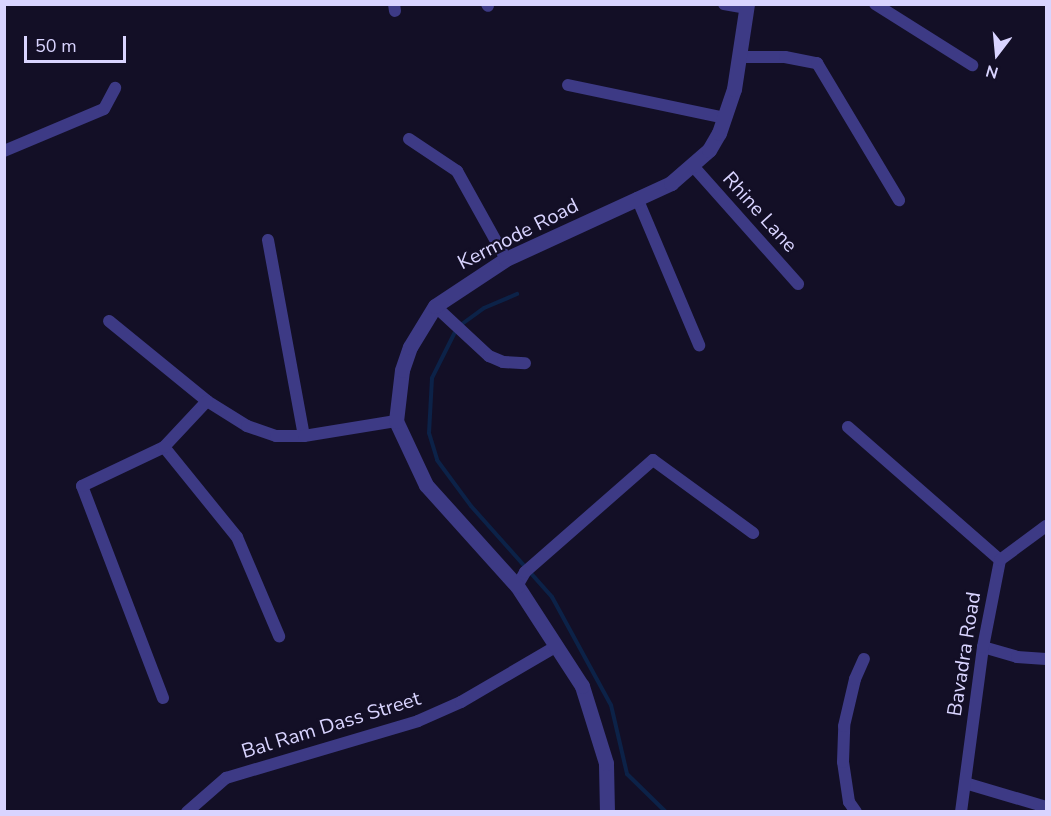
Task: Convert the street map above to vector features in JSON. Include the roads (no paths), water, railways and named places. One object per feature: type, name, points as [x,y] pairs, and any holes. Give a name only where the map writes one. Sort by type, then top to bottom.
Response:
[{"type":"street","points":[[724,4],[747,6]]},
{"type":"street","points":[[875,4],[972,65]]},
{"type":"street","name":"Kermode Road","points":[[396,421],[402,370],[410,347],[435,306],[506,259],[671,183],[709,150],[725,117],[739,57],[747,6]]},
{"type":"street","points":[[739,57],[785,57],[817,63],[900,200]]},
{"type":"street","points":[[568,85],[725,117]]},
{"type":"street","points":[[4,151],[104,108],[115,88]]},
{"type":"street","points":[[409,139],[457,171],[506,259]]},
{"type":"street","name":"Rhine Lane","points":[[693,166],[798,284]]},
{"type":"street","points":[[637,198],[699,345]]},
{"type":"street","points":[[268,240],[304,436]]},
{"type":"street","points":[[435,306],[489,356],[503,362],[525,363]]},
{"type":"street","points":[[109,321],[207,401],[247,426],[276,436],[304,436],[396,421],[426,484],[517,586],[582,686],[594,717],[606,763],[607,812]]},
{"type":"street","points":[[163,698],[82,486],[164,447],[207,401]]},
{"type":"street","points":[[848,427],[1000,560],[1047,526]]},
{"type":"street","points":[[164,447],[237,537],[279,636]]},
{"type":"street","points":[[517,586],[525,572],[539,563],[653,460],[753,532]]},
{"type":"street","name":"Bavadra Road","points":[[961,812],[983,647],[1000,560]]},
{"type":"street","name":"Bal Ram Dass Street","points":[[187,812],[226,778],[418,721],[461,702],[555,647]]},
{"type":"street","points":[[983,647],[1017,657],[1047,659]]},
{"type":"street","points":[[856,812],[849,802],[843,762],[843,726],[855,679],[864,659]]},
{"type":"street","points":[[965,783],[1047,807]]},
{"type":"waterway","points":[[462,324],[484,308],[517,294]]},
{"type":"waterway","points":[[456,330],[432,378],[429,433],[437,460],[471,506],[552,597],[611,705],[627,774],[666,812]]}]
